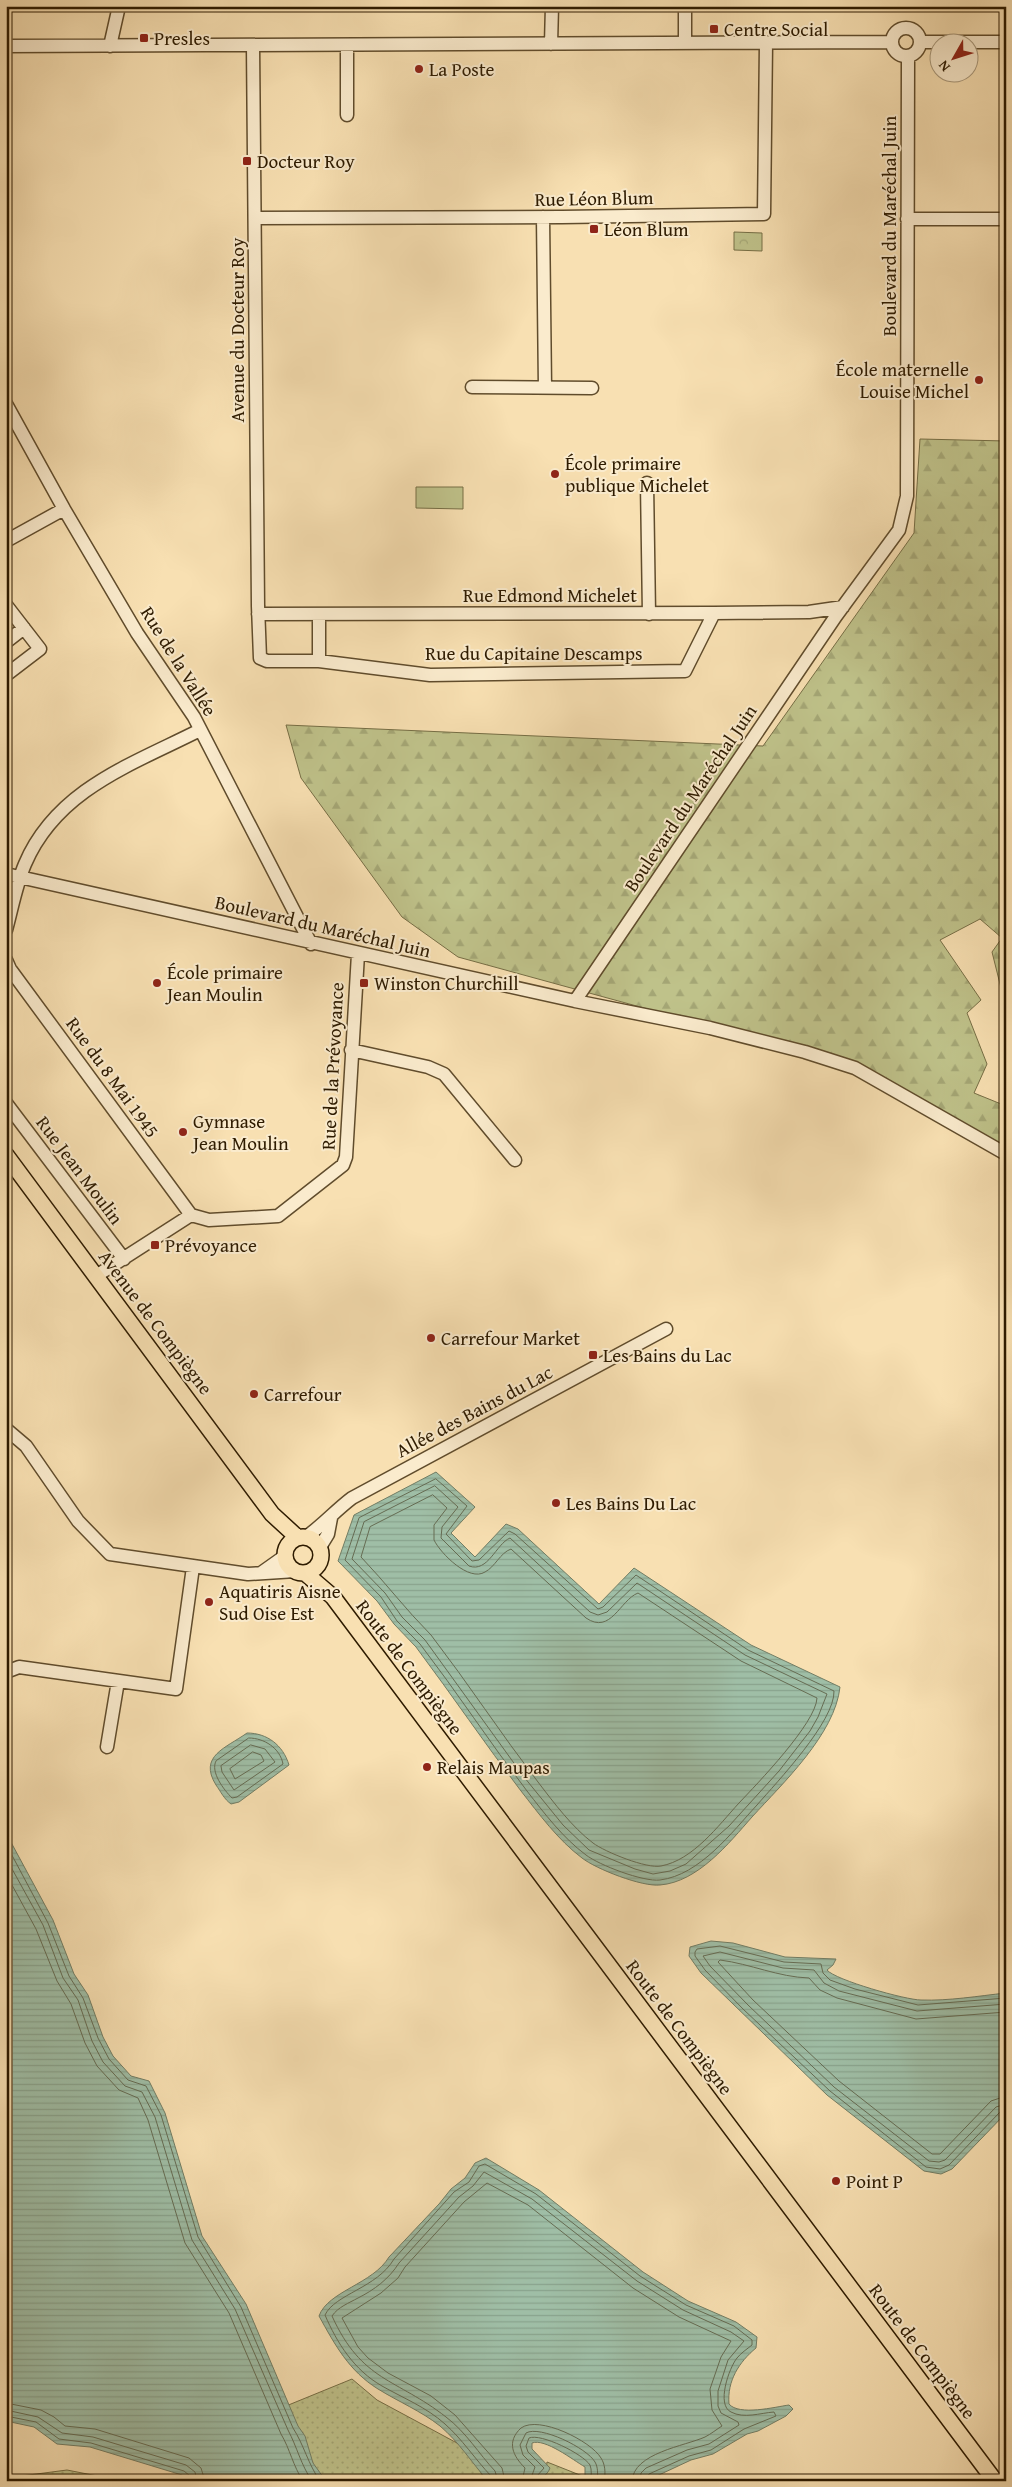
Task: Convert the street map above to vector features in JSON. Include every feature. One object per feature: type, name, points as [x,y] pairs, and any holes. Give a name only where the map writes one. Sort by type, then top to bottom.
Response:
[{"type":"main road","name":"Avenue de Compiègne","points":[[6,1155],[294,1544]]},
{"type":"main road","points":[[314,1540],[333,1597],[301,1572],[288,1565],[294,1544],[314,1540]]},
{"type":"main road","points":[[301,1572],[314,1569],[320,1554]]},
{"type":"main road","name":"Route de Compiègne","points":[[333,1597],[995,2481]]},
{"type":"street","points":[[110,46],[119,6]]},
{"type":"street","points":[[551,44],[552,6]]},
{"type":"street","points":[[685,6],[685,43]]},
{"type":"street","points":[[892,42],[897,32],[904,28],[913,30],[920,42]]},
{"type":"street","points":[[6,46],[26,44],[110,46],[892,42]]},
{"type":"street","points":[[892,42],[899,54],[908,56],[915,53],[920,42]]},
{"type":"street","points":[[920,42],[1006,42]]},
{"type":"street","name":"Rue Léon Blum","points":[[255,218],[764,214],[766,43]]},
{"type":"street","name":"Avenue du Docteur Roy","points":[[253,45],[258,614]]},
{"type":"street","points":[[347,45],[347,115]]},
{"type":"street","name":"Boulevard du Maréchal Juin","points":[[6,874],[19,882],[228,923],[312,944],[575,1001],[843,607],[899,530],[907,496],[908,56]]},
{"type":"street","points":[[543,217],[545,388]]},
{"type":"street","points":[[907,219],[1006,219]]},
{"type":"street","points":[[472,387],[592,388]]},
{"type":"street","name":"Rue de la Vallée","points":[[6,404],[64,509],[137,633],[200,730],[312,944]]},
{"type":"street","points":[[647,483],[649,614]]},
{"type":"street","points":[[6,541],[64,509]]},
{"type":"street","points":[[6,605],[40,649],[6,675]]},
{"type":"street","name":"Rue Edmond Michelet","points":[[258,614],[649,614],[809,612],[843,607]]},
{"type":"street","name":"Rue du Capitaine Descamps","points":[[258,614],[260,658],[267,661],[319,661],[430,675],[685,671],[714,613]]},
{"type":"street","points":[[319,614],[319,661]]},
{"type":"street","points":[[6,642],[24,628]]},
{"type":"street","points":[[6,930],[26,862],[47,825],[83,791],[200,730]]},
{"type":"street","points":[[6,896],[19,882]]},
{"type":"street","name":"Rue de la Prévoyance","points":[[191,1215],[209,1220],[278,1216],[343,1165],[346,1157],[358,954]]},
{"type":"street","name":"Rue du 8 Mai 1945","points":[[6,960],[10,969],[191,1215]]},
{"type":"street","points":[[575,1001],[710,1028],[805,1052],[854,1068],[1006,1154]]},
{"type":"street","points":[[351,1050],[428,1067],[444,1074],[514,1160]]},
{"type":"street","name":"Rue Jean Moulin","points":[[6,1103],[124,1259]]},
{"type":"street","points":[[96,1276],[191,1215]]},
{"type":"street","name":"Allée des Bains du Lac","points":[[261,1572],[294,1544],[331,1518],[337,1509],[352,1498],[666,1328]]},
{"type":"street","points":[[6,1429],[26,1446],[78,1521],[110,1554],[248,1574],[261,1572],[301,1572]]},
{"type":"street","name":"Allée des Bains du Lac","points":[[320,1554],[328,1534],[331,1518]]},
{"type":"street","points":[[6,1672],[19,1667],[176,1689],[192,1567]]},
{"type":"street","points":[[107,1747],[118,1681]]},
{"type":"green space","points":[[734,232],[762,233],[762,251],[734,250]]},
{"type":"green space","points":[[920,439],[1006,441],[1006,1008],[992,952],[1002,938],[980,919],[940,940],[981,1000],[967,1013],[987,1064],[974,1093],[1006,1106],[1006,1148],[870,1070],[458,957],[402,917],[301,778],[286,725],[763,746],[914,533]]},
{"type":"green space","points":[[416,487],[463,487],[463,509],[416,508]]},
{"type":"green space","points":[[352,2379],[377,2400],[470,2450],[485,2481],[313,2481],[286,2406]]},
{"type":"green space","points":[[547,2462],[595,2481],[545,2481]]},
{"type":"green space","points":[[67,2470],[123,2481],[6,2481],[6,2478]]},
{"type":"water","points":[[436,1472],[475,1507],[451,1533],[475,1557],[506,1524],[518,1529],[599,1604],[634,1568],[751,1645],[840,1687],[836,1705],[828,1722],[806,1757],[723,1849],[700,1869],[674,1882],[652,1885],[608,1872],[573,1851],[549,1826],[521,1791],[416,1647],[394,1624],[377,1601],[338,1561],[354,1515]]},
{"type":"water","points":[[247,1733],[261,1735],[273,1742],[283,1752],[289,1765],[239,1802],[231,1804],[224,1798],[216,1785],[211,1775],[210,1767],[212,1760],[223,1748]]},
{"type":"water","points":[[6,1833],[53,1920],[74,1974],[88,1995],[103,2037],[113,2056],[131,2076],[149,2081],[165,2113],[202,2236],[246,2304],[298,2426],[305,2436],[313,2463],[326,2481],[189,2481],[182,2475],[90,2447],[57,2444],[34,2427],[6,2421]]},
{"type":"water","points":[[711,1941],[733,1943],[785,1957],[836,1959],[827,1970],[833,1974],[871,1989],[901,1997],[921,2000],[942,2000],[1006,1993],[1006,2113],[952,2169],[941,2174],[924,2171],[827,2095],[701,1973],[689,1956],[690,1947]]},
{"type":"water","points":[[486,2158],[539,2190],[643,2272],[688,2301],[736,2322],[757,2337],[756,2348],[744,2359],[732,2380],[729,2404],[741,2410],[758,2410],[789,2405],[793,2409],[786,2416],[758,2431],[747,2434],[713,2454],[691,2460],[646,2481],[585,2481],[585,2467],[551,2447],[538,2442],[532,2443],[532,2449],[550,2468],[546,2474],[540,2478],[523,2482],[488,2481],[440,2426],[418,2411],[378,2389],[359,2374],[337,2347],[319,2316],[331,2300],[373,2274],[382,2266],[451,2189],[465,2178],[475,2163]]},
{"type":"place","name":"Centre Social","points":[[714,29]]},
{"type":"place","name":"Presles","points":[[144,38]]},
{"type":"place","name":"La Poste","points":[[419,69]]},
{"type":"place","name":"Docteur Roy","points":[[247,161]]},
{"type":"place","name":"Léon Blum","points":[[594,229]]},
{"type":"place","name":"École maternelle Louise Michel","points":[[979,380]]},
{"type":"place","name":"École primaire publique Michelet","points":[[555,474]]},
{"type":"place","name":"École primaire Jean Moulin","points":[[157,983]]},
{"type":"place","name":"Winston Churchill","points":[[364,983]]},
{"type":"place","name":"Gymnase Jean Moulin","points":[[183,1132]]},
{"type":"place","name":"Prévoyance","points":[[155,1245]]},
{"type":"place","name":"Carrefour Market","points":[[431,1338]]},
{"type":"place","name":"Les Bains du Lac","points":[[593,1355]]},
{"type":"place","name":"Carrefour","points":[[254,1394]]},
{"type":"place","name":"Les Bains Du Lac","points":[[556,1503]]},
{"type":"place","name":"Aquatiris Aisne Sud Oise Est","points":[[209,1602]]},
{"type":"place","name":"Relais Maupas","points":[[427,1767]]},
{"type":"place","name":"Point P","points":[[836,2181]]}]
